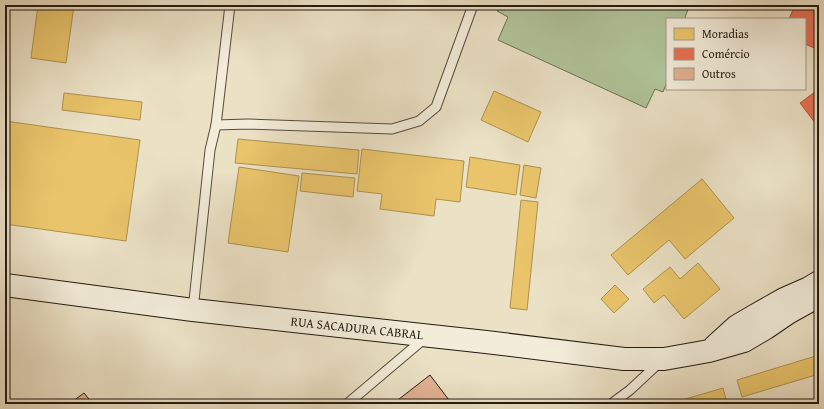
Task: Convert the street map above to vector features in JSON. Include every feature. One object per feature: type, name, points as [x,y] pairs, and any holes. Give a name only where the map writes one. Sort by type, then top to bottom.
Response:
[{"type":"main road","points":[[709,351],[737,326],[784,299],[819,282]]},
{"type":"main road","name":"RUA SACADURA CABRAL","points":[[5,284],[193,310],[486,342],[624,359],[664,359],[709,351],[744,341],[792,310],[815,298],[819,298]]},
{"type":"lane","points":[[193,310],[210,150],[216,125],[230,5]]},
{"type":"lane","points":[[216,125],[248,124],[392,129],[419,121],[436,107],[473,5]]},
{"type":"lane","points":[[347,404],[427,336]]},
{"type":"lane","points":[[611,404],[630,390],[664,359]]},
{"type":"green space","points":[[500,5],[690,5],[685,17],[686,18],[666,18],[666,84],[663,92],[655,89],[646,108],[498,40],[508,17],[497,11]]},
{"type":"building: Moradias","points":[[38,5],[74,5],[66,63],[31,58]]},
{"type":"building: Moradias","points":[[494,91],[541,112],[528,142],[481,120]]},
{"type":"building: Moradias","points":[[64,93],[142,102],[140,120],[62,110]]},
{"type":"building: Moradias","points":[[5,121],[140,140],[126,241],[5,224]]},
{"type":"building: Moradias","points":[[238,139],[359,150],[357,174],[235,163]]},
{"type":"building: Moradias","points":[[362,149],[464,161],[460,202],[436,199],[434,216],[380,209],[382,194],[357,191]]},
{"type":"building: Moradias","points":[[470,157],[520,165],[516,195],[466,187]]},
{"type":"building: Moradias","points":[[524,165],[541,168],[536,198],[520,195]]},
{"type":"building: Moradias","points":[[239,167],[299,176],[288,252],[228,243]]},
{"type":"building: Moradias","points":[[302,173],[355,178],[353,197],[300,191]]},
{"type":"building: Moradias","points":[[702,179],[734,218],[685,259],[669,240],[628,275],[611,255]]},
{"type":"building: Moradias","points":[[521,200],[538,202],[527,310],[510,308]]},
{"type":"building: Moradias","points":[[698,263],[720,289],[684,319],[664,295],[654,303],[643,289],[670,267],[680,279]]},
{"type":"building: Moradias","points":[[615,285],[629,299],[614,313],[601,299]]},
{"type":"building: Moradias","points":[[819,355],[819,374],[742,397],[737,380]]},
{"type":"building: Moradias","points":[[723,388],[727,403],[683,404],[682,400]]},
{"type":"building: Comércio","points":[[795,5],[819,5],[819,50],[806,44],[806,18],[789,18]]},
{"type":"building: Comércio","points":[[819,89],[819,128],[800,103]]},
{"type":"building: Outros","points":[[430,375],[452,404],[394,403]]},
{"type":"building: Outros","points":[[84,393],[93,404],[69,404]]}]
